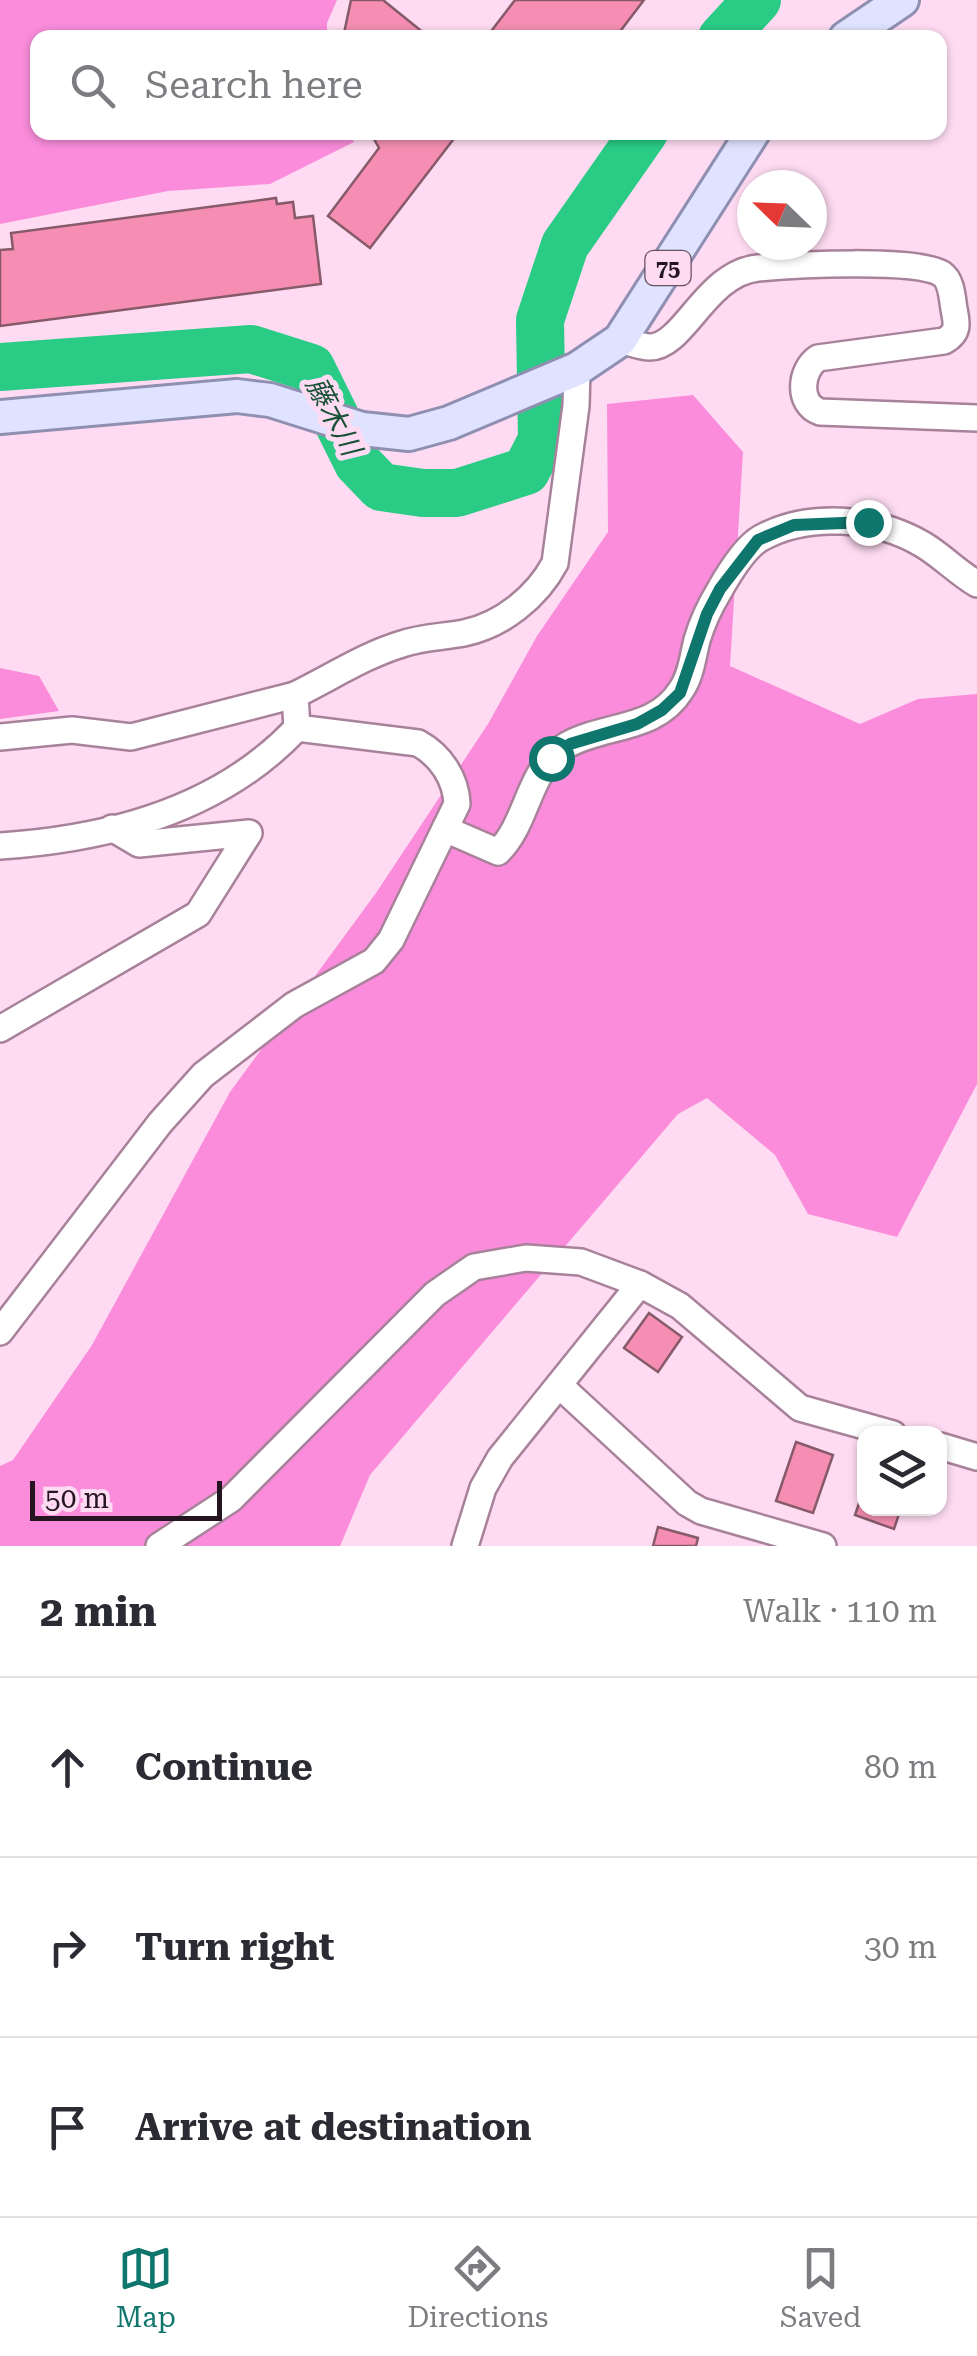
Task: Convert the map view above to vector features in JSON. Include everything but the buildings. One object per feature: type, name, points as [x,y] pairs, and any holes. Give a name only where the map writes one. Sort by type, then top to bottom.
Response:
[{"type":"main road","points":[[858,30],[902,0]]},
{"type":"main road","name":"75","points":[[0,417],[237,396],[270,400],[362,429],[409,434],[450,423],[567,374],[620,340],[748,140]]},
{"type":"street","points":[[620,340],[652,347],[669,340],[717,286],[745,271],[873,264],[928,269],[944,275],[949,284],[957,327],[952,336],[944,341],[818,358],[807,366],[806,402],[820,412],[977,418]]},
{"type":"street","points":[[0,737],[72,730],[132,737],[295,695],[398,645],[467,632],[496,622],[545,582],[555,563],[576,406],[567,374]]},
{"type":"street","points":[[445,829],[498,852],[508,842],[539,774],[551,758],[570,744],[637,724],[662,710],[680,693],[707,614],[720,589],[758,540],[794,525],[868,522],[921,543],[977,584]]},
{"type":"street","points":[[0,846],[54,841],[165,816],[218,792],[275,751],[297,728],[295,695]]},
{"type":"street","points":[[0,1332],[160,1122],[203,1075],[294,1005],[374,961],[391,940],[457,804],[456,791],[444,766],[432,751],[418,743],[297,728]]},
{"type":"street","points":[[0,1029],[198,914],[249,833],[138,844],[112,828]]},
{"type":"street","points":[[159,1546],[231,1499],[434,1294],[474,1266],[526,1258],[582,1262],[640,1284],[680,1306],[800,1408],[864,1426]]},
{"type":"street","points":[[469,1544],[483,1488],[500,1458],[640,1284]]},
{"type":"street","points":[[558,1385],[687,1503],[702,1511],[823,1546]]},
{"type":"street","points":[[947,1448],[977,1456]]},
{"type":"shaded area","points":[[0,0],[337,0],[327,30],[30,30],[30,140],[354,142],[270,184],[168,191],[0,224]]},
{"type":"shaded area","points":[[693,395],[743,452],[730,666],[860,724],[918,699],[977,694],[977,1084],[897,1237],[808,1214],[775,1155],[707,1098],[678,1114],[370,1475],[340,1546],[0,1546],[0,1466],[13,1460],[92,1345],[230,1092],[376,893],[488,724],[537,636],[608,532],[607,404]]},
{"type":"shaded area","points":[[0,668],[39,676],[59,711],[0,719]]},
{"type":"waterway","name":"藤木川","points":[[729,30],[757,0]]},
{"type":"waterway","name":"藤木川","points":[[0,367],[251,349],[311,368],[358,463],[381,487],[457,493],[526,471],[542,440],[540,320],[565,245],[638,140]]},
{"type":"route","points":[[551,758],[570,744],[637,724],[662,710],[680,693],[707,614],[720,589],[758,540],[794,525],[868,522]]}]
